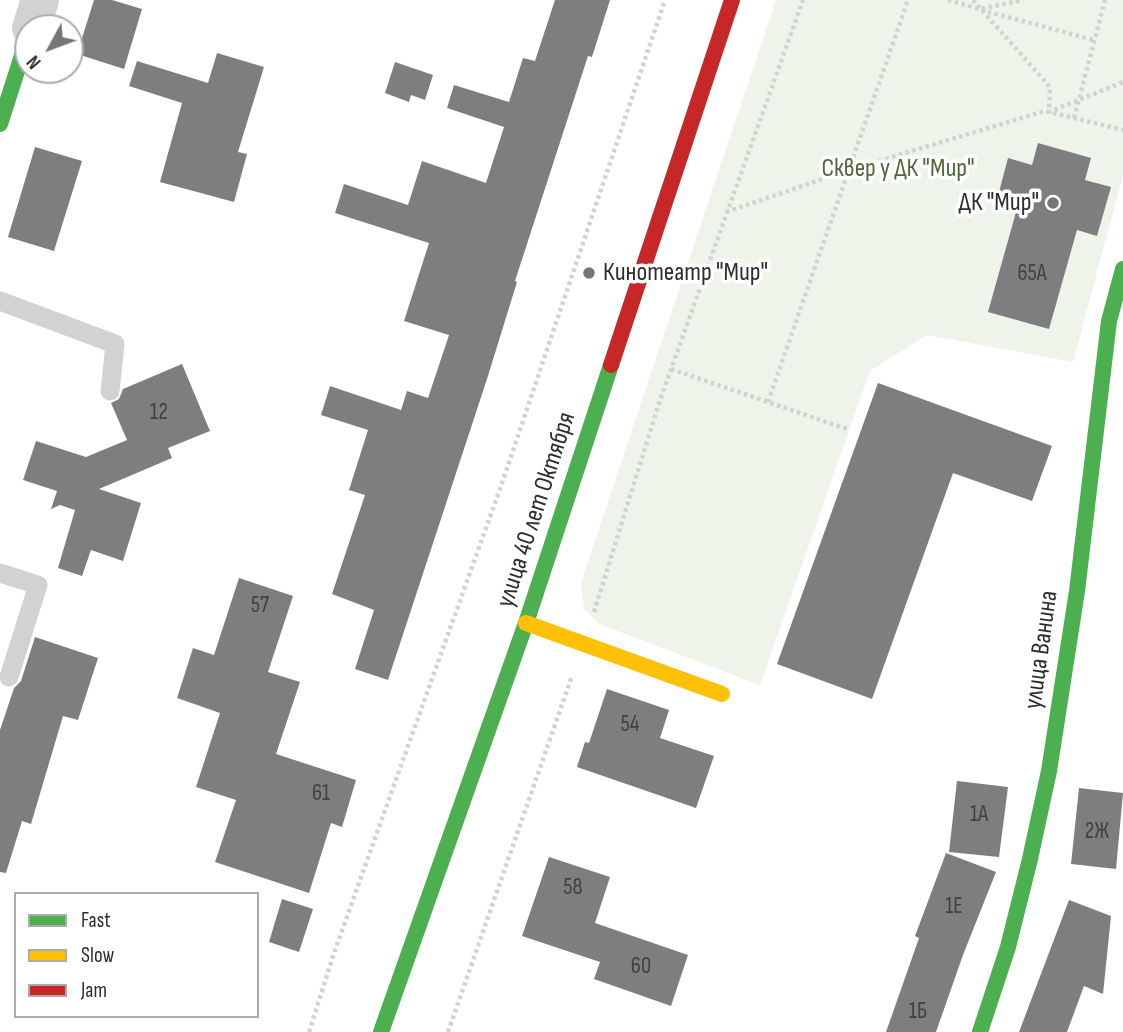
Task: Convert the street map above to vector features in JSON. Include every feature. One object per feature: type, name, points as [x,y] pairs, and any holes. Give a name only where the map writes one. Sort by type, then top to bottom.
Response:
[{"type":"main road","name":"улица 40 лет Октября","points":[[381,1032],[526,623],[732,0]]},
{"type":"main road","points":[[0,124],[14,80]]},
{"type":"main road","name":"улица Ванина","points":[[980,1032],[1001,974],[1051,769],[1109,321],[1123,270]]},
{"type":"main road","points":[[526,623],[722,694]]},
{"type":"lane","points":[[0,301],[115,344],[110,391]]},
{"type":"lane","points":[[0,573],[38,585],[9,677]]},
{"type":"path","points":[[309,1032],[339,940],[505,475],[665,0]]},
{"type":"path","points":[[448,1032],[584,644],[671,369],[803,0]]},
{"type":"path","points":[[768,402],[908,0]]},
{"type":"path","points":[[948,0],[1095,40]]},
{"type":"path","points":[[973,0],[1050,87],[1049,112]]},
{"type":"path","points":[[980,9],[1023,0]]},
{"type":"path","points":[[1074,118],[1105,0]]},
{"type":"path","points":[[726,212],[849,170],[1049,112],[1123,82]]},
{"type":"path","points":[[1049,112],[1123,130]]},
{"type":"path","points":[[671,369],[847,429]]},
{"type":"green space","name":"Сквер у ДК \"Мир\"","points":[[776,0],[1123,0],[1123,175],[1073,362],[927,335],[870,371],[760,685],[599,624],[584,609],[581,583]]},
{"type":"building","points":[[94,0],[112,0],[142,9],[124,69],[84,56],[84,32]]},
{"type":"building","points":[[555,0],[610,0],[592,57],[588,56],[515,281],[517,282],[487,379],[388,680],[355,669],[374,610],[332,594],[365,495],[349,490],[368,430],[321,415],[330,386],[401,410],[407,391],[428,398],[449,335],[404,321],[429,243],[335,213],[344,184],[408,205],[422,161],[486,183],[504,127],[447,108],[454,85],[509,102],[523,58],[535,61]]},
{"type":"building","points":[[217,53],[264,67],[238,152],[247,154],[234,202],[160,182],[182,103],[129,86],[137,61],[208,83]]},
{"type":"building","points":[[395,62],[433,75],[425,100],[411,95],[409,102],[385,93]]},
{"type":"building","points":[[1038,143],[1091,158],[1085,180],[1111,187],[1097,236],[1077,230],[1049,329],[988,312],[1016,212],[995,207],[1008,158],[1032,165]]},
{"type":"building","points":[[35,147],[82,161],[54,251],[8,237]]},
{"type":"building","points":[[182,364],[210,431],[168,448],[172,458],[99,489],[141,503],[123,561],[91,550],[82,576],[58,568],[75,510],[60,505],[51,509],[57,491],[23,480],[36,441],[86,457],[127,440],[111,403],[119,399],[123,389]]},
{"type":"building","points":[[878,383],[1052,446],[1032,501],[953,473],[872,699],[777,664]]},
{"type":"building","points":[[239,578],[293,596],[268,672],[300,682],[276,754],[356,780],[342,827],[331,823],[309,893],[215,862],[236,800],[196,787],[220,713],[177,698],[193,648],[214,655]]},
{"type":"building","points":[[35,637],[98,658],[78,720],[63,716],[31,824],[22,821],[6,873],[0,872],[0,730],[14,688],[21,681]]},
{"type":"building","points":[[607,689],[669,710],[660,738],[714,756],[696,808],[577,767],[585,742],[589,743]]},
{"type":"building","points":[[957,781],[1008,787],[999,857],[949,852]]},
{"type":"building","points":[[1079,788],[1123,793],[1116,869],[1071,864]]},
{"type":"building","points":[[946,853],[996,872],[936,1032],[886,1032],[919,938],[915,936]]},
{"type":"building","points":[[549,857],[610,877],[595,923],[688,955],[671,1006],[594,979],[600,962],[522,936]]},
{"type":"building","points":[[282,899],[313,909],[299,952],[269,942]]},
{"type":"building","points":[[1069,900],[1111,916],[1103,994],[1084,986],[1067,1032],[1019,1032]]},
{"type":"traffic: fast","points":[[0,124],[14,80]]},
{"type":"traffic: fast","points":[[980,1032],[1008,947],[1049,771],[1077,591],[1109,321],[1123,269]]},
{"type":"traffic: fast","points":[[381,1032],[526,623],[611,365]]},
{"type":"traffic: slow","points":[[526,623],[722,694]]},
{"type":"traffic: jam","points":[[611,365],[732,0]]},
{"type":"place","name":"ДК \"Мир\"","points":[[1053,203]]},
{"type":"place","name":"Кинотеатр \"Мир\"","points":[[589,273]]}]
